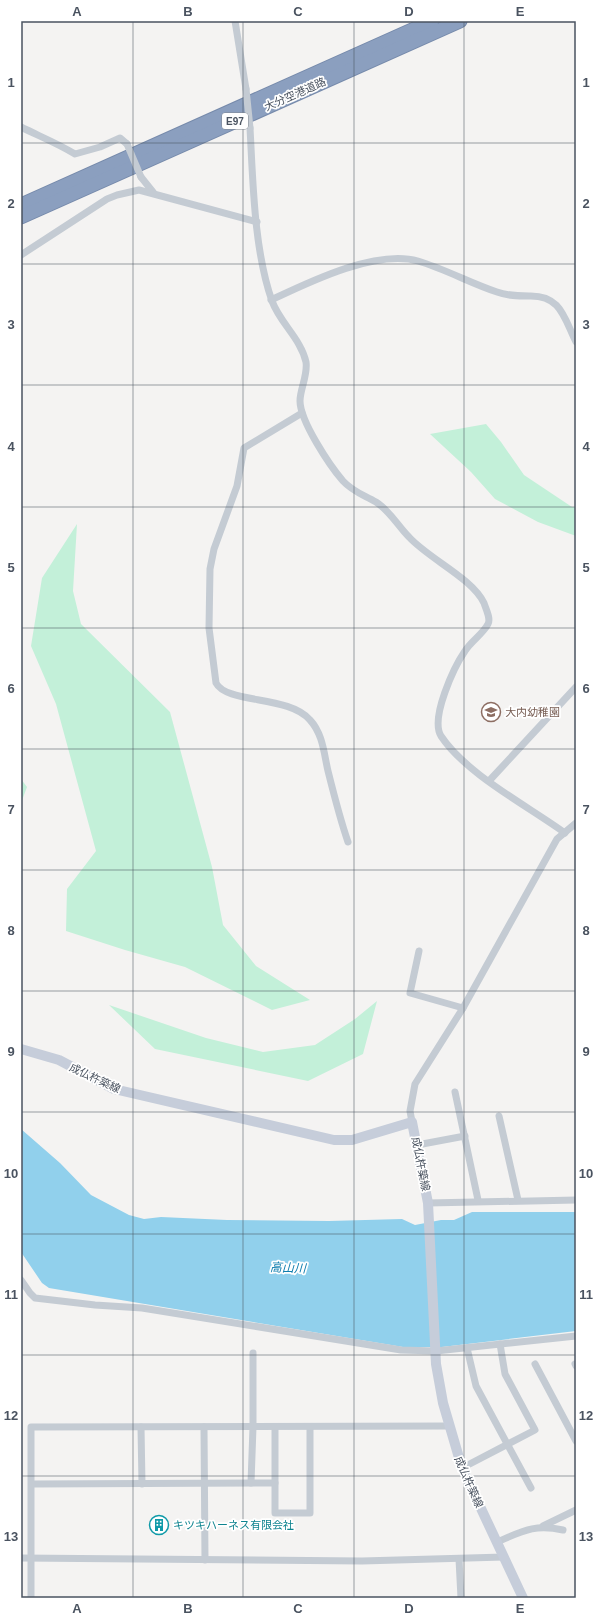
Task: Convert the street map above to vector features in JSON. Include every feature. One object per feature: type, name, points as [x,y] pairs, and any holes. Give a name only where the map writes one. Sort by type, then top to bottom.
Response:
[{"type":"highway","name":"大分空港道路","points":[[21,205],[432,21]]},
{"type":"highway","name":"大分空港道路","points":[[21,216],[454,23]]},
{"type":"main road","name":"成仏杵築線","points":[[21,1049],[59,1060],[114,1089],[334,1140],[352,1140],[412,1122],[428,1203],[439,1386],[448,1426],[462,1468],[523,1598]]},
{"type":"street","points":[[228,21],[236,30]]},
{"type":"street","points":[[235,21],[246,89],[262,264],[271,300],[301,350],[306,362],[300,400],[302,413],[311,434],[342,480],[354,491],[376,503],[388,512],[409,538],[475,590],[483,602],[489,618],[488,624],[464,651],[452,676],[439,713],[439,734],[458,757],[489,781],[564,833]]},
{"type":"street","points":[[21,127],[50,142],[56,143],[75,154],[100,147],[120,138],[127,144],[141,177],[153,192]]},
{"type":"street","points":[[21,255],[107,199],[139,190],[153,192],[178,202],[257,222]]},
{"type":"street","points":[[271,300],[314,279],[375,260],[400,258],[418,261],[501,294],[548,297],[557,304],[576,342]]},
{"type":"street","points":[[302,413],[244,448],[237,486],[214,549],[210,569],[209,628],[216,683],[219,688],[224,692],[286,705],[304,714],[313,724],[320,737],[341,823],[348,842]]},
{"type":"street","points":[[489,781],[576,686]]},
{"type":"street","points":[[412,1122],[410,1111],[415,1084],[463,1008],[557,840],[576,823]]},
{"type":"street","points":[[419,951],[410,993],[463,1008]]},
{"type":"street","points":[[455,1092],[478,1200]]},
{"type":"street","points":[[499,1116],[518,1200]]},
{"type":"street","points":[[417,1145],[464,1136]]},
{"type":"street","points":[[428,1203],[478,1200],[576,1200]]},
{"type":"street","points":[[21,1280],[35,1298],[95,1306],[142,1308],[401,1350],[436,1351],[576,1336]]},
{"type":"street","points":[[462,1468],[509,1445],[535,1430],[505,1374],[500,1344]]},
{"type":"street","points":[[467,1348],[476,1386],[531,1488]]},
{"type":"street","points":[[251,1483],[254,1427],[253,1353]]},
{"type":"street","points":[[535,1364],[576,1441]]},
{"type":"street","points":[[31,1598],[31,1426],[448,1426]]},
{"type":"street","points":[[141,1427],[142,1484]]},
{"type":"street","points":[[204,1427],[205,1560]]},
{"type":"street","points":[[275,1427],[275,1513],[310,1513],[310,1427]]},
{"type":"street","points":[[32,1484],[275,1483]]},
{"type":"street","points":[[541,1527],[576,1510]]},
{"type":"street","points":[[497,1542],[531,1528],[541,1527],[563,1530]]},
{"type":"street","points":[[21,1558],[362,1561],[504,1557]]},
{"type":"street","points":[[459,1559],[461,1598]]},
{"type":"green space","points":[[486,424],[501,442],[524,475],[572,507],[576,507],[576,536],[538,522],[495,499],[471,472],[430,434]]},
{"type":"green space","points":[[77,524],[73,591],[81,624],[170,712],[212,867],[223,925],[256,966],[310,1000],[272,1010],[185,967],[66,931],[67,889],[96,851],[56,704],[31,646],[42,578]]},
{"type":"green space","points":[[21,779],[27,787],[21,803]]},
{"type":"green space","points":[[377,1001],[363,1054],[308,1081],[155,1049],[109,1005],[206,1038],[263,1052],[315,1045],[355,1019]]},
{"type":"water","name":"高山川","points":[[21,1129],[60,1163],[91,1195],[129,1215],[144,1219],[161,1217],[227,1220],[329,1221],[402,1219],[415,1225],[441,1220],[454,1220],[472,1212],[576,1212],[576,1331],[442,1347],[403,1347],[49,1288],[42,1283],[21,1252]]},
{"type":"place","name":"大内幼稚園","points":[[491,712]]},
{"type":"place","name":"キツキハーネス有限会社","points":[[159,1525]]}]
